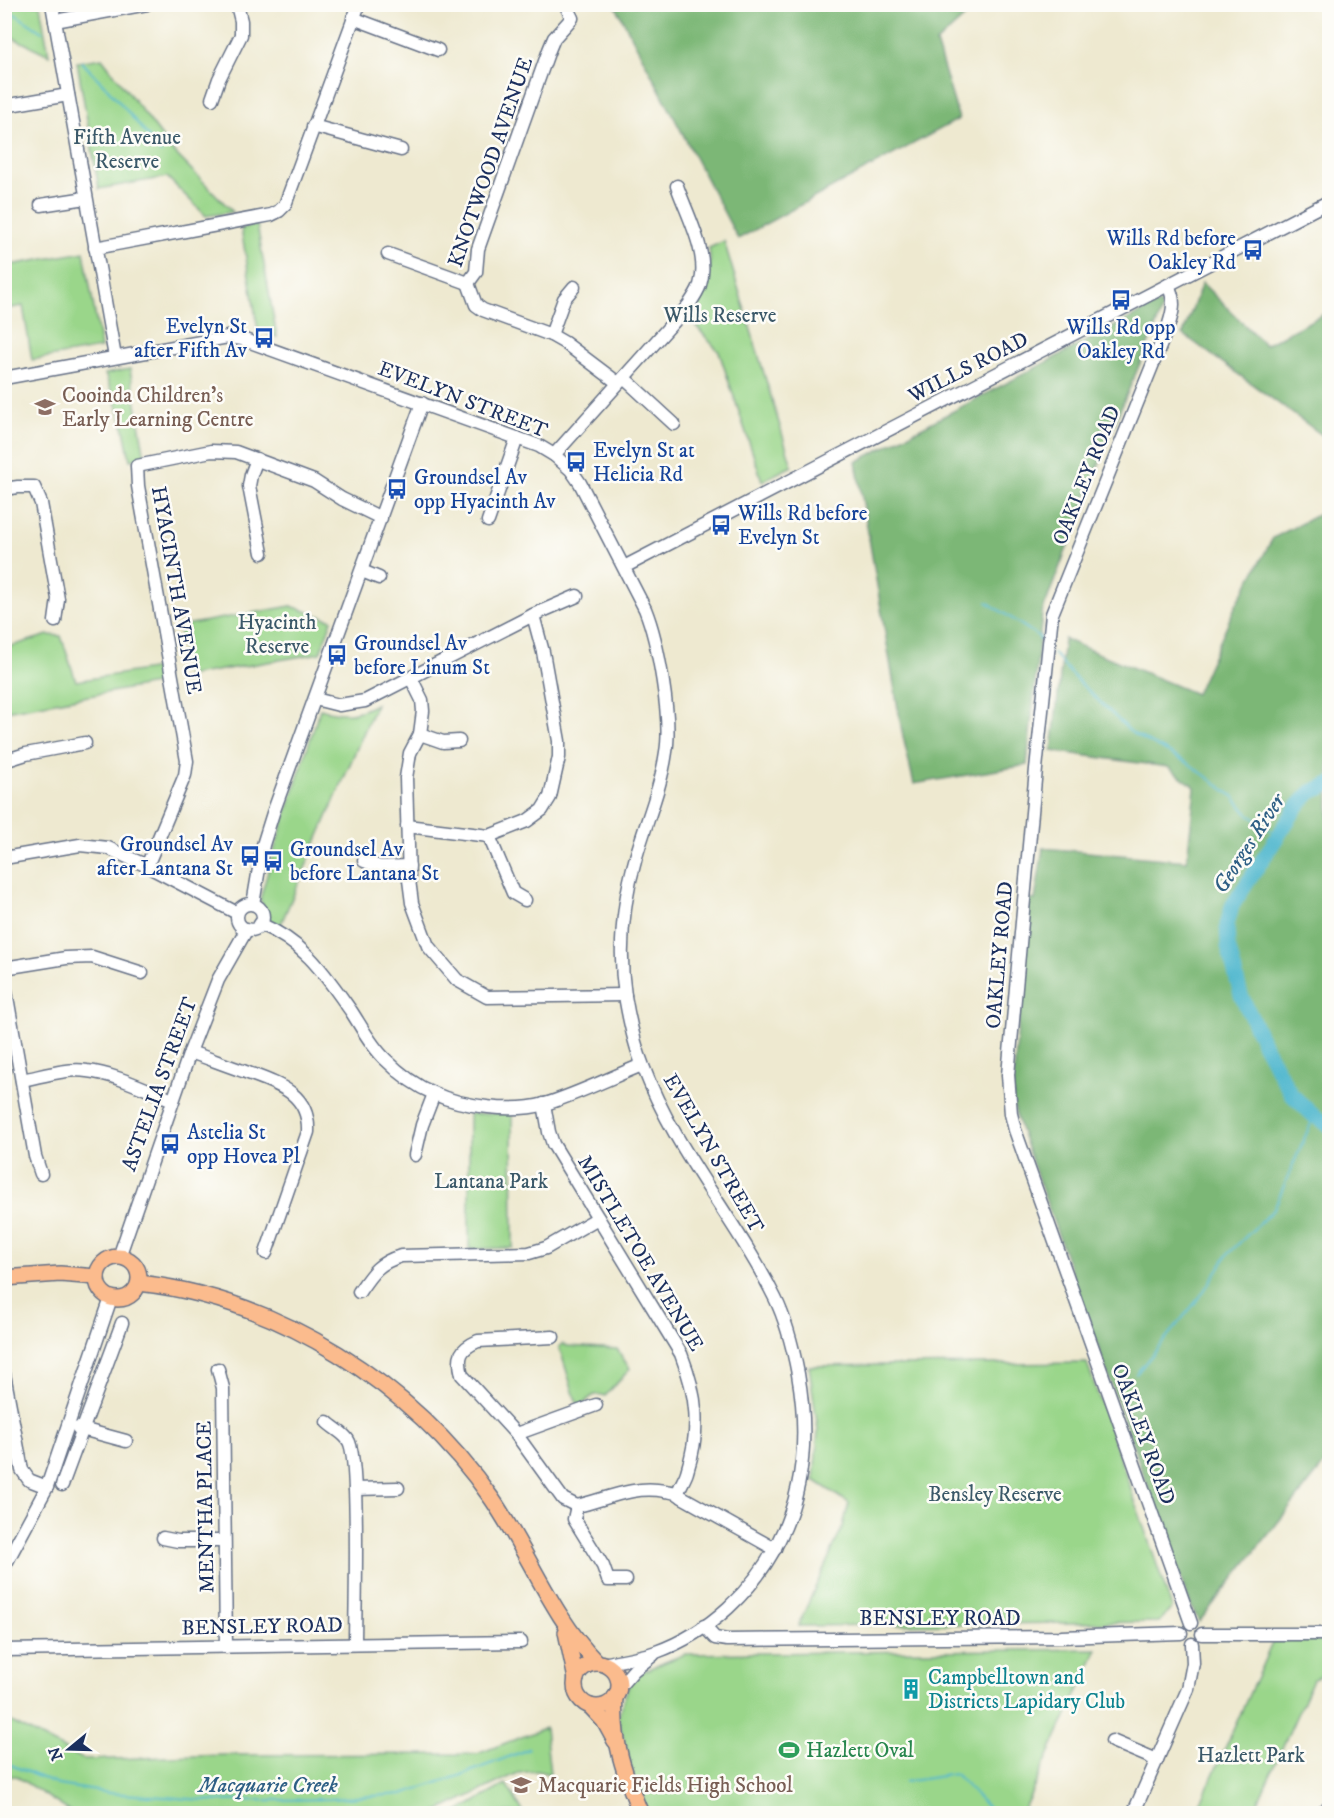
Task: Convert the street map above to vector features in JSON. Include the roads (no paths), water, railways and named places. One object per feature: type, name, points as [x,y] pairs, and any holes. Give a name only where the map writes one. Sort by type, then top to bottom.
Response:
[{"type":"main road","points":[[119,1257],[130,1261],[136,1267],[139,1275],[135,1290],[129,1296],[121,1299],[111,1298],[100,1289],[97,1277],[104,1262],[119,1257]]},
{"type":"main road","points":[[4,1278],[60,1274],[97,1277]]},
{"type":"main road","points":[[138,1283],[172,1287],[195,1293],[264,1316],[319,1343],[380,1383],[417,1414],[466,1465],[492,1499],[563,1620],[578,1641],[600,1664],[615,1673],[617,1746]]},
{"type":"main road","points":[[563,1620],[576,1678],[577,1695],[590,1706],[609,1730],[641,1814]]},
{"type":"main road","points":[[576,1678],[582,1669],[600,1664]]},
{"type":"main road","points":[[590,1706],[602,1707],[617,1692]]},
{"type":"street","points":[[52,4],[115,357]]},
{"type":"street","points":[[55,21],[147,4]]},
{"type":"street","points":[[95,248],[271,215],[279,211],[285,205],[358,4]]},
{"type":"street","name":"KNOTWOOD AVENUE","points":[[565,4],[572,18],[554,38],[549,50],[481,238],[476,272],[468,283],[476,304],[483,310],[551,335],[574,348],[621,381],[674,424]]},
{"type":"street","points":[[212,99],[219,79],[241,35],[241,21],[234,5]]},
{"type":"street","points":[[353,18],[438,50]]},
{"type":"street","points":[[4,106],[68,94]]},
{"type":"street","points":[[313,126],[401,150]]},
{"type":"street","points":[[554,455],[688,306],[699,286],[703,269],[701,253],[677,186]]},
{"type":"street","points":[[41,205],[86,198]]},
{"type":"street","name":"WILLS ROAD","points":[[624,567],[1329,201]]},
{"type":"street","points":[[388,254],[468,283]]},
{"type":"street","name":"OAKLEY ROAD","points":[[1168,285],[1174,298],[1169,324],[1052,614],[1008,1075],[1008,1098],[1015,1130],[1191,1623]]},
{"type":"street","points":[[551,335],[564,298],[574,286]]},
{"type":"street","name":"EVELYN STREET","points":[[4,378],[214,338],[242,339],[539,446],[571,470],[580,483],[651,623],[660,670],[668,735],[662,776],[636,858],[622,923],[622,967],[625,995],[642,1065],[666,1116],[776,1299],[793,1350],[802,1405],[804,1446],[794,1505],[775,1550],[748,1588],[727,1609],[704,1626],[656,1652],[634,1670],[617,1692]]},
{"type":"street","points":[[253,904],[262,845],[422,403]]},
{"type":"street","points":[[488,520],[517,438]]},
{"type":"street","name":"HYACINTH AVENUE","points":[[147,866],[185,775],[187,761],[138,486],[137,466],[211,452],[236,452],[314,481],[342,500],[381,518]]},
{"type":"street","points":[[257,459],[249,486],[262,553]]},
{"type":"street","points":[[4,489],[34,487],[41,502],[58,599],[55,621]]},
{"type":"street","points":[[362,571],[379,578]]},
{"type":"street","points":[[315,699],[339,705],[356,704],[533,615],[577,596]]},
{"type":"street","points":[[407,826],[489,836],[526,821],[542,810],[550,797],[559,757],[559,741],[543,652],[533,615]]},
{"type":"street","points":[[411,678],[422,700],[423,711],[420,734],[410,753],[406,778],[409,866],[412,903],[428,946],[457,980],[487,997],[625,995]]},
{"type":"street","points":[[420,734],[443,742],[459,741]]},
{"type":"street","points":[[4,761],[26,754],[85,743]]},
{"type":"street","points":[[489,836],[513,893],[525,900]]},
{"type":"street","points":[[4,858],[64,847],[108,848],[237,914]]},
{"type":"street","points":[[364,861],[380,867],[409,866]]},
{"type":"street","points":[[253,904],[262,912],[263,920],[254,929],[247,929],[239,924],[237,914],[243,905],[253,904]]},
{"type":"street","points":[[260,924],[292,940],[309,956],[324,972],[383,1058],[412,1081],[434,1094],[479,1106],[509,1107],[544,1104],[642,1065]]},
{"type":"street","name":"ASTELIA STREET","points":[[119,1257],[190,1052],[219,980],[247,929]]},
{"type":"street","points":[[4,968],[66,958],[92,957],[142,973]]},
{"type":"street","points":[[4,980],[35,1156],[41,1174]]},
{"type":"street","points":[[190,1052],[282,1085],[296,1097],[305,1111],[308,1132],[266,1254]]},
{"type":"street","points":[[22,1080],[65,1072],[87,1071],[111,1077],[172,1100]]},
{"type":"street","points":[[415,1155],[422,1125],[434,1094]]},
{"type":"street","name":"MISTLETOE AVENUE","points":[[544,1104],[553,1144],[681,1354],[690,1377],[696,1415],[696,1436],[687,1474],[678,1493]]},
{"type":"street","points":[[359,1292],[374,1270],[388,1260],[400,1256],[529,1253],[546,1248],[597,1218]]},
{"type":"street","points":[[4,1567],[47,1487],[111,1298]]},
{"type":"street","points":[[62,1485],[122,1323]]},
{"type":"street","points":[[553,1337],[478,1341],[468,1346],[462,1353],[459,1363],[462,1375],[516,1434],[563,1499],[577,1506],[615,1493],[651,1488],[678,1493],[775,1550]]},
{"type":"street","name":"MENTHA PLACE","points":[[218,1369],[223,1388],[226,1647]]},
{"type":"street","points":[[4,1374],[22,1470],[28,1480],[47,1487]]},
{"type":"street","points":[[516,1434],[596,1405]]},
{"type":"street","points":[[327,1422],[349,1440],[353,1453],[355,1644]]},
{"type":"street","points":[[68,1428],[83,1429],[126,1441]]},
{"type":"street","points":[[355,1489],[398,1488]]},
{"type":"street","points":[[577,1506],[574,1519],[603,1566],[608,1580],[626,1580]]},
{"type":"street","points":[[163,1538],[178,1541],[224,1541]]},
{"type":"street","points":[[1191,1623],[1200,1627],[1202,1634],[1198,1642],[1192,1644],[1184,1641],[1181,1633],[1185,1625],[1191,1623]]},
{"type":"street","name":"BENSLEY ROAD","points":[[704,1626],[715,1638],[727,1640],[1061,1637],[1181,1633]]},
{"type":"street","points":[[1202,1634],[1329,1634]]},
{"type":"street","name":"BENSLEY ROAD","points":[[4,1650],[521,1642]]},
{"type":"street","points":[[1133,1814],[1188,1689],[1193,1663],[1192,1644]]},
{"type":"street","name":"EVELYN STREET","points":[[600,1664],[656,1652]]},
{"type":"street","points":[[1112,1741],[1156,1760]]},
{"type":"street","points":[[1321,1814],[1329,1806]]},
{"type":"waterway","points":[[4,7],[42,32]]},
{"type":"waterway","points":[[82,62],[123,106],[161,153]]},
{"type":"waterway","points":[[987,602],[1038,636],[1043,642]]},
{"type":"waterway","points":[[1053,653],[1073,676],[1132,733],[1188,763],[1233,796],[1247,813],[1278,836]]},
{"type":"waterway","name":"Georges River","points":[[1330,784],[1311,792],[1297,807],[1232,906],[1227,925],[1228,946],[1241,995],[1264,1045],[1291,1094],[1314,1116],[1330,1126]]},
{"type":"waterway","points":[[1136,1374],[1200,1297],[1228,1254],[1274,1209],[1314,1116]]},
{"type":"waterway","name":"Macquarie Creek","points":[[4,1762],[58,1785],[109,1793],[217,1801],[331,1799],[402,1794],[459,1776],[529,1749]]},
{"type":"waterway","name":"Macquarie Creek","points":[[904,1782],[955,1774],[994,1814]]},
{"type":"place","name":"Wills Rd before Oakley Rd","points":[[1253,250]]},
{"type":"place","name":"Wills Rd opp Oakley Rd","points":[[1121,300]]},
{"type":"place","name":"Evelyn St after Fifth Av","points":[[264,338]]},
{"type":"place","name":"Cooinda Children’s Early Learning Centre","points":[[45,407]]},
{"type":"place","name":"Evelyn St at Helicia Rd","points":[[576,462]]},
{"type":"place","name":"Groundsel Av opp Hyacinth Av","points":[[397,489]]},
{"type":"place","name":"Wills Rd before Evelyn St","points":[[721,525]]},
{"type":"place","name":"Groundsel Av before Linum St","points":[[337,655]]},
{"type":"place","name":"Groundsel Av after Lantana St","points":[[250,856]]},
{"type":"place","name":"Groundsel Av before Lantana St","points":[[273,861]]},
{"type":"place","name":"Astelia St opp Hovea Pl","points":[[170,1144]]},
{"type":"place","name":"Campbelltown and Districts Lapidary Club","points":[[911,1689]]},
{"type":"place","name":"Hazlett Oval","points":[[789,1750]]},
{"type":"place","name":"Macquarie Fields High School","points":[[521,1785]]},
{"type":"park label","name":"Fifth Avenue Reserve","points":[[127,149]]},
{"type":"park label","name":"Wills Reserve","points":[[720,315]]},
{"type":"park label","name":"Hyacinth Reserve","points":[[277,634]]},
{"type":"park label","name":"Lantana Park","points":[[491,1181]]},
{"type":"park label","name":"Bensley Reserve","points":[[995,1494]]},
{"type":"park label","name":"Hazlett Park","points":[[1251,1755]]}]
